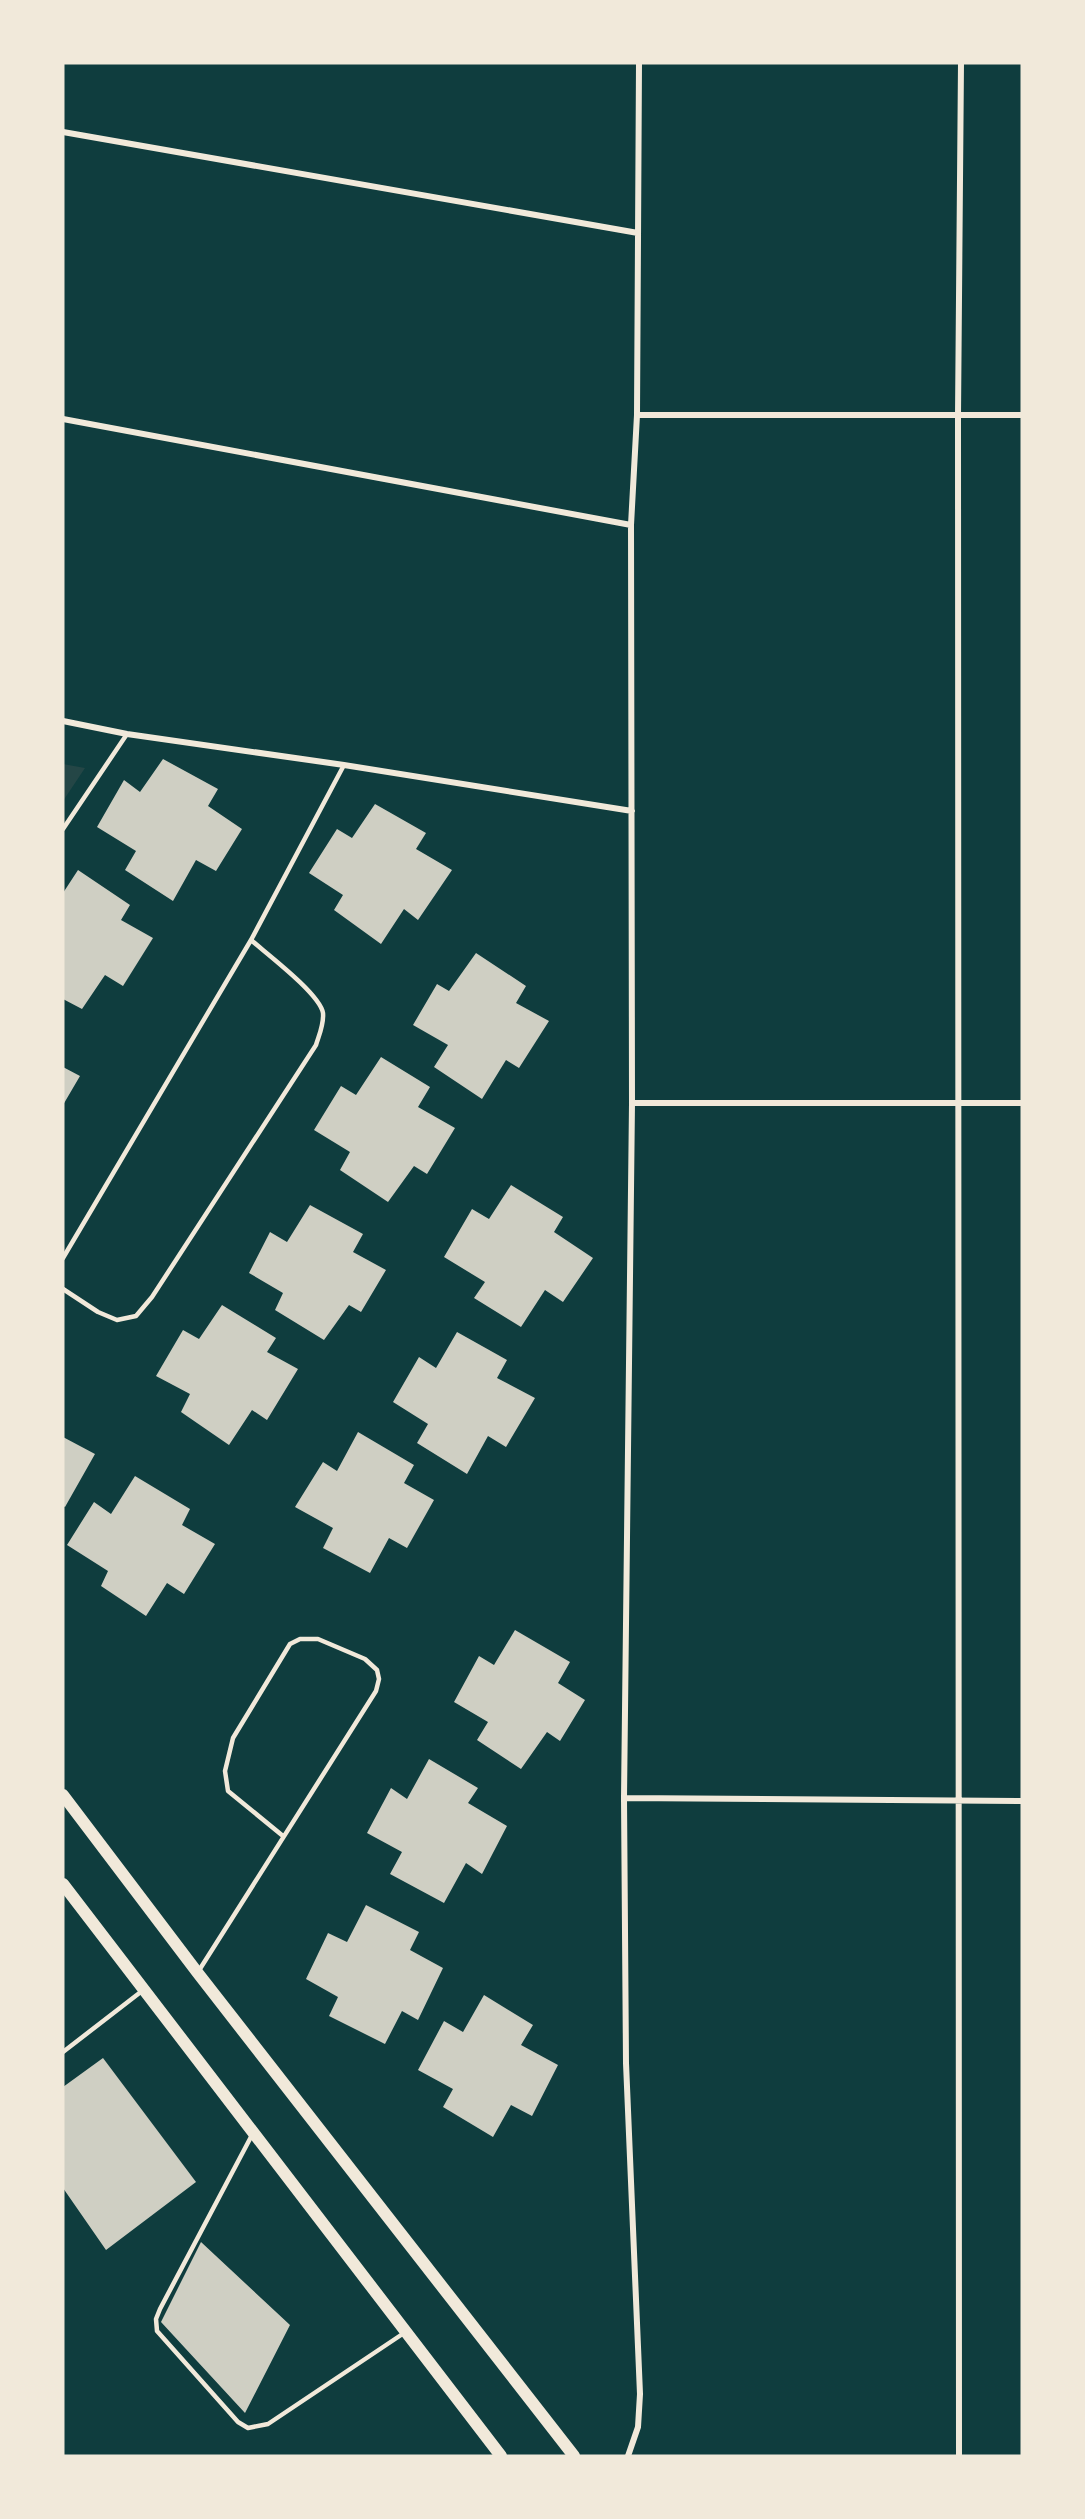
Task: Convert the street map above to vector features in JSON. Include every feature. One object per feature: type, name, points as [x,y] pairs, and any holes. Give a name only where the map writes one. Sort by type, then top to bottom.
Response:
[{"type":"main road","points":[[63,1795],[574,2456]]},
{"type":"main road","points":[[63,1884],[501,2456]]},
{"type":"street","points":[[628,2456],[638,2427],[640,2394],[626,2062],[624,1798],[632,1103],[631,525],[638,415],[639,63]]},
{"type":"street","points":[[959,2456],[957,1102],[961,63]]},
{"type":"street","points":[[63,132],[638,233]]},
{"type":"street","points":[[638,415],[1022,415]]},
{"type":"street","points":[[63,419],[631,525]]},
{"type":"street","points":[[63,721],[127,734],[344,765],[632,811]]},
{"type":"street","points":[[632,1103],[1022,1103]]},
{"type":"street","points":[[624,1798],[1022,1801]]},
{"type":"lane","points":[[63,829],[127,734]]},
{"type":"lane","points":[[63,1258],[251,940],[344,765]]},
{"type":"lane","points":[[63,1289],[98,1312],[117,1320],[136,1316],[152,1297],[316,1045],[322,1025],[322,1011],[309,990],[251,940]]},
{"type":"lane","points":[[198,1972],[376,1691],[379,1679],[377,1670],[365,1659],[318,1639],[300,1639],[284,1650],[233,1738],[225,1772],[228,1791],[283,1836]]},
{"type":"lane","points":[[63,2052],[144,1989]]},
{"type":"lane","points":[[253,2133],[159,2309],[156,2319],[157,2331],[238,2422],[248,2428],[268,2424],[406,2331]]},
{"type":"shaded area","points":[[63,764],[85,768],[63,801]]},
{"type":"building","points":[[163,759],[218,789],[208,806],[242,829],[216,871],[196,860],[173,901],[125,870],[136,851],[97,827],[124,780],[140,792]]},
{"type":"building","points":[[375,804],[426,833],[416,849],[452,870],[418,920],[404,909],[381,944],[334,910],[343,895],[309,873],[337,829],[352,838]]},
{"type":"building","points":[[78,870],[130,905],[121,920],[153,938],[123,986],[105,975],[82,1009],[63,999],[63,893]]},
{"type":"building","points":[[476,953],[526,986],[516,1003],[549,1021],[519,1068],[506,1060],[482,1099],[434,1067],[448,1045],[413,1025],[437,984],[449,991]]},
{"type":"building","points":[[381,1057],[430,1087],[418,1107],[455,1128],[427,1174],[414,1166],[388,1202],[340,1170],[350,1152],[314,1130],[341,1086],[356,1095]]},
{"type":"building","points":[[63,1067],[80,1076],[63,1105]]},
{"type":"building","points":[[511,1185],[563,1217],[554,1232],[593,1258],[563,1302],[545,1290],[521,1327],[474,1298],[485,1282],[444,1257],[472,1209],[489,1219]]},
{"type":"building","points":[[310,1205],[363,1234],[353,1252],[386,1270],[361,1312],[349,1305],[324,1340],[275,1310],[283,1293],[249,1273],[270,1232],[287,1242]]},
{"type":"building","points":[[222,1305],[276,1338],[267,1352],[298,1369],[267,1420],[252,1410],[229,1445],[181,1412],[190,1394],[156,1376],[183,1330],[199,1339]]},
{"type":"building","points":[[457,1332],[507,1360],[497,1378],[535,1398],[506,1447],[488,1436],[467,1474],[417,1443],[428,1424],[393,1402],[419,1357],[436,1368]]},
{"type":"building","points":[[358,1432],[414,1465],[404,1483],[434,1500],[407,1548],[389,1538],[370,1573],[323,1548],[333,1528],[295,1507],[323,1462],[337,1471]]},
{"type":"building","points":[[63,1437],[95,1454],[65,1507],[63,1506]]},
{"type":"building","points":[[135,1476],[190,1509],[182,1525],[215,1544],[184,1594],[167,1583],[146,1616],[101,1586],[108,1571],[67,1545],[94,1502],[111,1514]]},
{"type":"building","points":[[515,1630],[570,1662],[558,1683],[585,1700],[560,1741],[547,1732],[521,1769],[477,1740],[488,1722],[454,1702],[479,1656],[494,1665]]},
{"type":"building","points":[[429,1759],[478,1788],[468,1803],[507,1826],[482,1874],[466,1863],[444,1903],[390,1874],[402,1852],[367,1833],[391,1788],[407,1799]]},
{"type":"building","points":[[366,1905],[419,1932],[410,1950],[443,1968],[418,2020],[402,2011],[385,2044],[329,2016],[338,1997],[306,1979],[328,1933],[347,1942]]},
{"type":"building","points":[[484,1995],[533,2025],[521,2045],[558,2065],[532,2116],[511,2105],[493,2137],[443,2107],[453,2089],[418,2070],[444,2021],[463,2032]]},
{"type":"building","points":[[103,2058],[196,2182],[106,2250],[63,2188],[63,2087]]},
{"type":"building","points":[[201,2242],[290,2325],[245,2413],[161,2322]]}]
